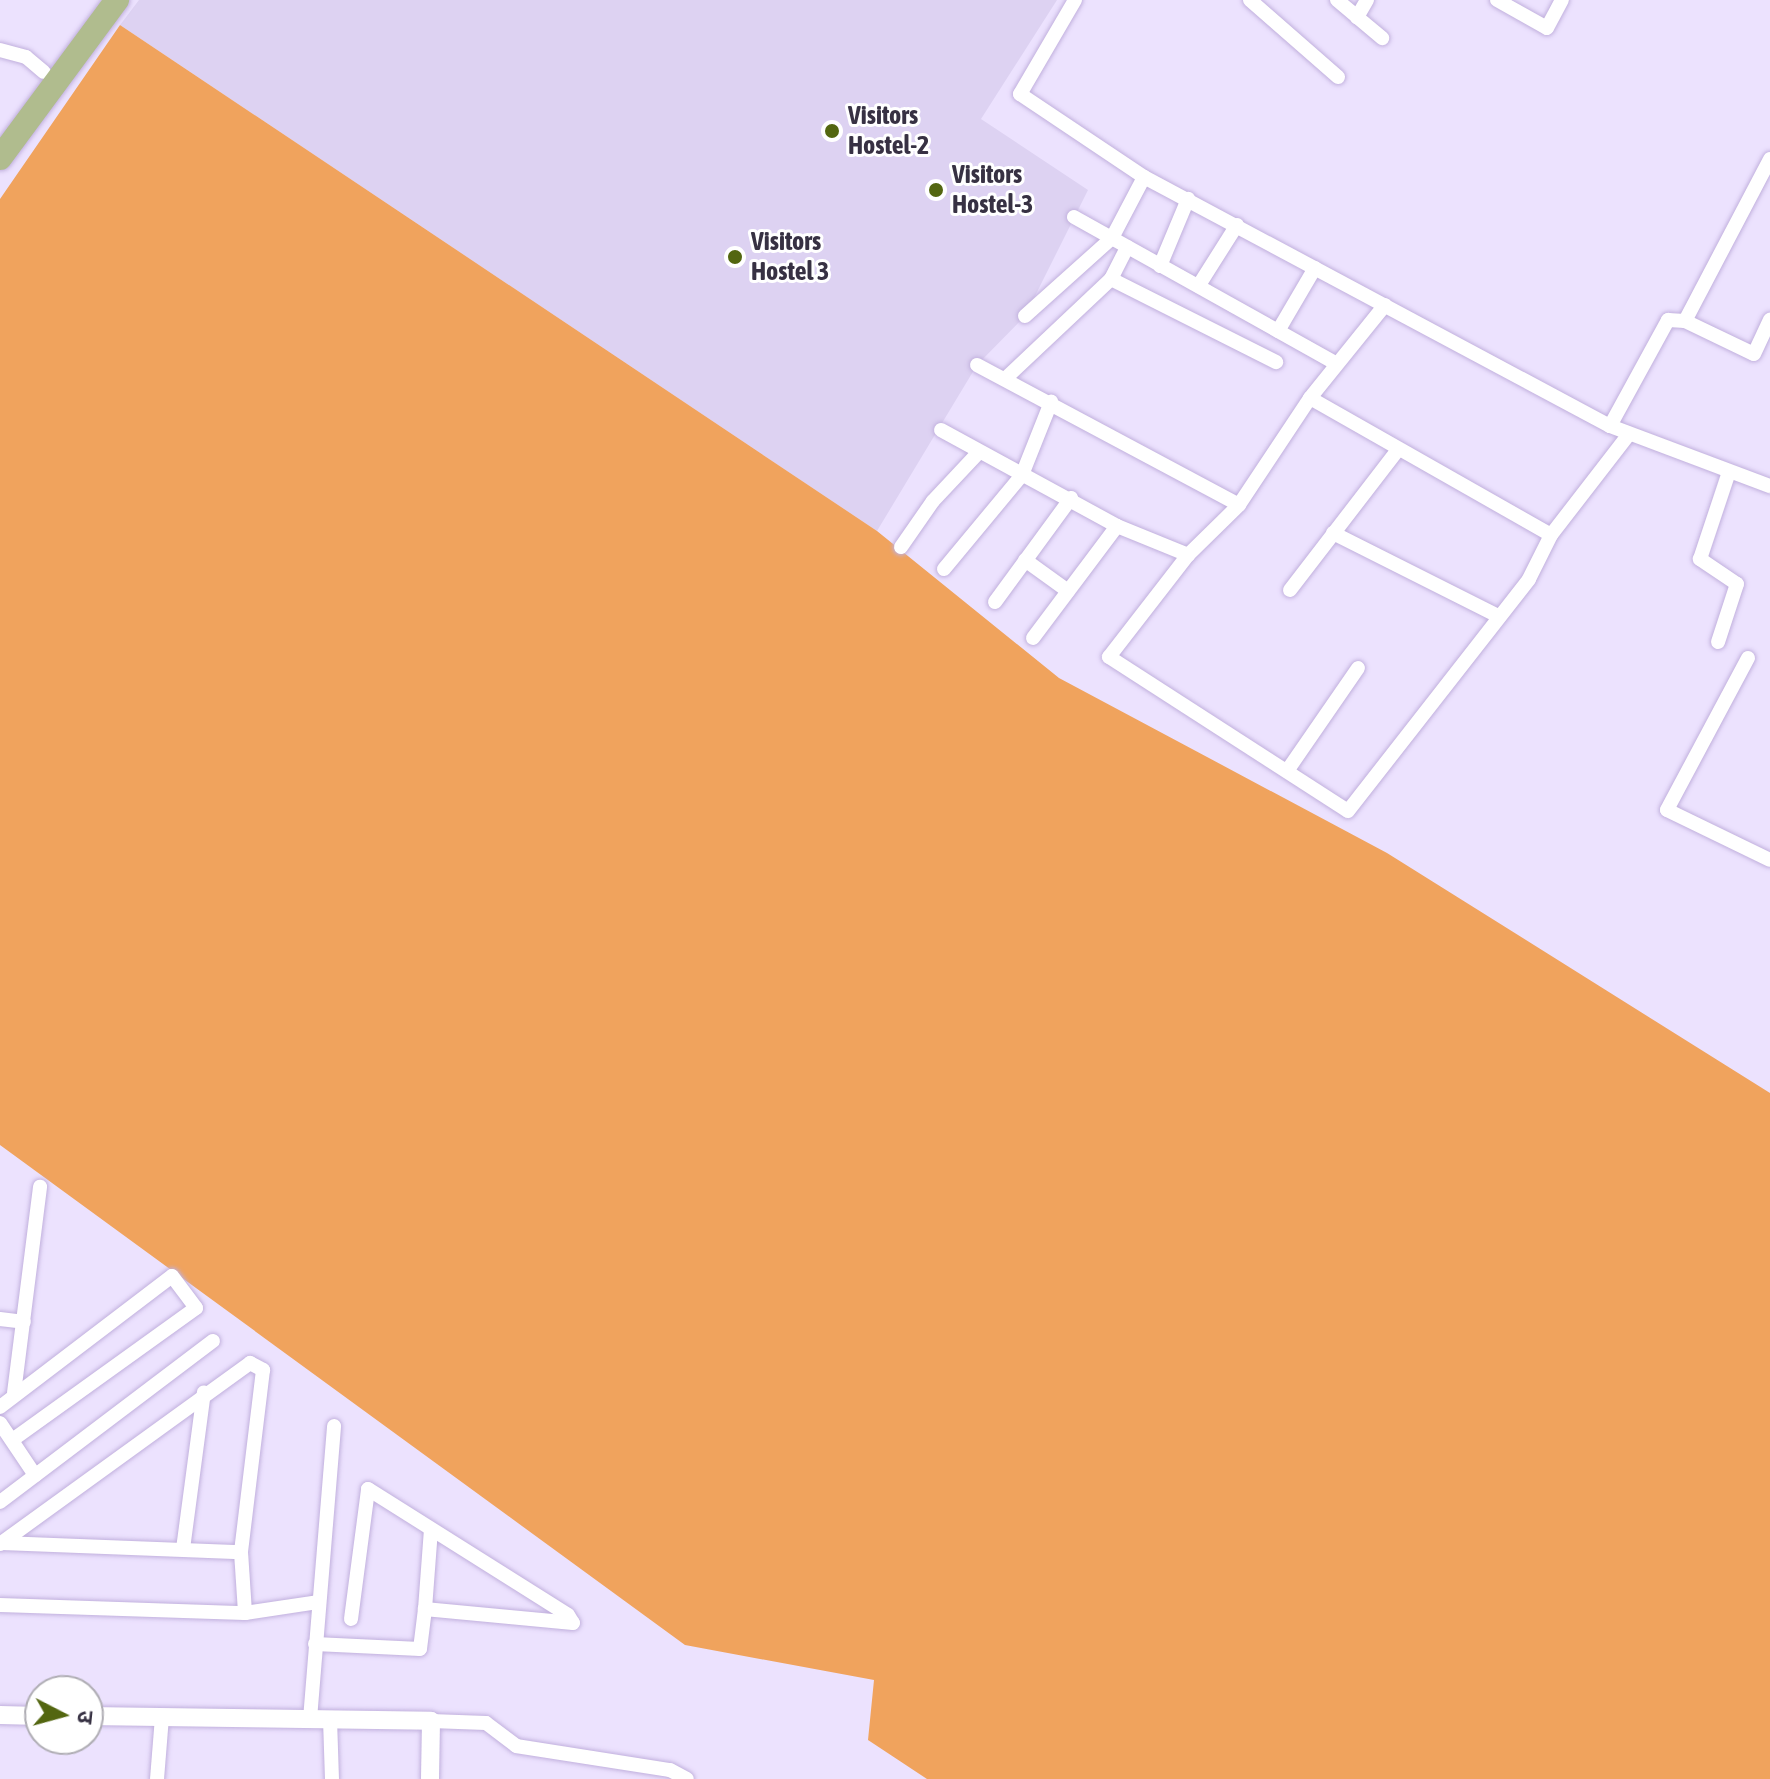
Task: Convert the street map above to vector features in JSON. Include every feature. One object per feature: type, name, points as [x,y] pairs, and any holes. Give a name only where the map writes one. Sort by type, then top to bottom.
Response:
[{"type":"main road","points":[[2,143],[44,72],[98,0]]},
{"type":"main road","points":[[2,143],[117,0]]},
{"type":"street","points":[[1075,0],[1020,94],[1144,177],[1610,426],[1770,486]]},
{"type":"street","points":[[1250,0],[1338,77]]},
{"type":"street","points":[[1337,0],[1382,38]]},
{"type":"street","points":[[1357,17],[1367,0]]},
{"type":"street","points":[[1497,0],[1547,28],[1562,0]]},
{"type":"street","points":[[0,50],[26,57],[44,72]]},
{"type":"street","points":[[1685,321],[1770,159]]},
{"type":"street","points":[[1025,316],[1112,238],[1144,177]]},
{"type":"street","points":[[1160,266],[1188,199]]},
{"type":"street","points":[[1074,217],[1337,364]]},
{"type":"street","points":[[1199,285],[1237,225]]},
{"type":"street","points":[[1007,377],[1111,279],[1127,247]]},
{"type":"street","points":[[1278,331],[1315,268]]},
{"type":"street","points":[[1111,279],[1276,362]]},
{"type":"street","points":[[1385,305],[1310,398],[1239,505],[1188,555],[1109,657],[1348,811],[1496,615],[1529,579],[1551,535],[1629,434]]},
{"type":"street","points":[[1610,426],[1668,320],[1685,321],[1754,354],[1770,320]]},
{"type":"street","points":[[977,365],[1007,377],[1239,505]]},
{"type":"street","points":[[1310,398],[1397,451],[1551,535]]},
{"type":"street","points":[[944,569],[1022,475],[1051,402]]},
{"type":"street","points":[[941,430],[978,453],[1071,498],[1117,526],[1188,555]]},
{"type":"street","points":[[1290,590],[1397,451]]},
{"type":"street","points":[[901,547],[933,501],[978,453]]},
{"type":"street","points":[[1718,642],[1737,584],[1700,559],[1729,472]]},
{"type":"street","points":[[995,602],[1071,498]]},
{"type":"street","points":[[1033,638],[1117,526]]},
{"type":"street","points":[[1333,533],[1496,615]]},
{"type":"street","points":[[1025,560],[1068,591]]},
{"type":"street","points":[[1748,658],[1667,810],[1770,860]]},
{"type":"street","points":[[1287,771],[1358,668]]},
{"type":"street","points":[[14,1393],[40,1187]]},
{"type":"street","points":[[0,1407],[14,1393],[172,1276],[196,1308],[12,1440]]},
{"type":"street","points":[[0,1319],[24,1322]]},
{"type":"street","points":[[0,1502],[213,1341]]},
{"type":"street","points":[[1,1544],[240,1365],[250,1363],[263,1370],[241,1552],[245,1613]]},
{"type":"street","points":[[183,1549],[204,1392]]},
{"type":"street","points":[[0,1423],[35,1475]]},
{"type":"street","points":[[310,1719],[334,1426]]},
{"type":"street","points":[[351,1619],[368,1489],[568,1615],[573,1623],[425,1609]]},
{"type":"street","points":[[315,1644],[420,1649],[431,1530]]},
{"type":"street","points":[[1,1544],[241,1552]]},
{"type":"street","points":[[0,1605],[245,1613],[319,1602]]},
{"type":"street","points":[[0,1715],[24,1716]]},
{"type":"street","points":[[104,1716],[486,1723],[516,1746],[670,1770],[687,1779]]},
{"type":"street","points":[[157,1779],[162,1717]]},
{"type":"street","points":[[330,1719],[332,1779]]},
{"type":"street","points":[[430,1779],[431,1721]]},
{"type":"shaded area","points":[[139,0],[1057,0],[981,119],[1088,190],[1025,316],[977,365],[877,531],[120,25]]},
{"type":"shaded area","points":[[120,25],[877,531],[1059,678],[1387,853],[1770,1093],[1770,1779],[927,1779],[868,1740],[874,1680],[685,1645],[0,1145],[0,199]]},
{"type":"place","name":"Visitors Hostel-2","points":[[832,131]]},
{"type":"place","name":"Visitors Hostel-3","points":[[936,190]]},
{"type":"place","name":"Visitors Hostel 3","points":[[735,257]]}]
